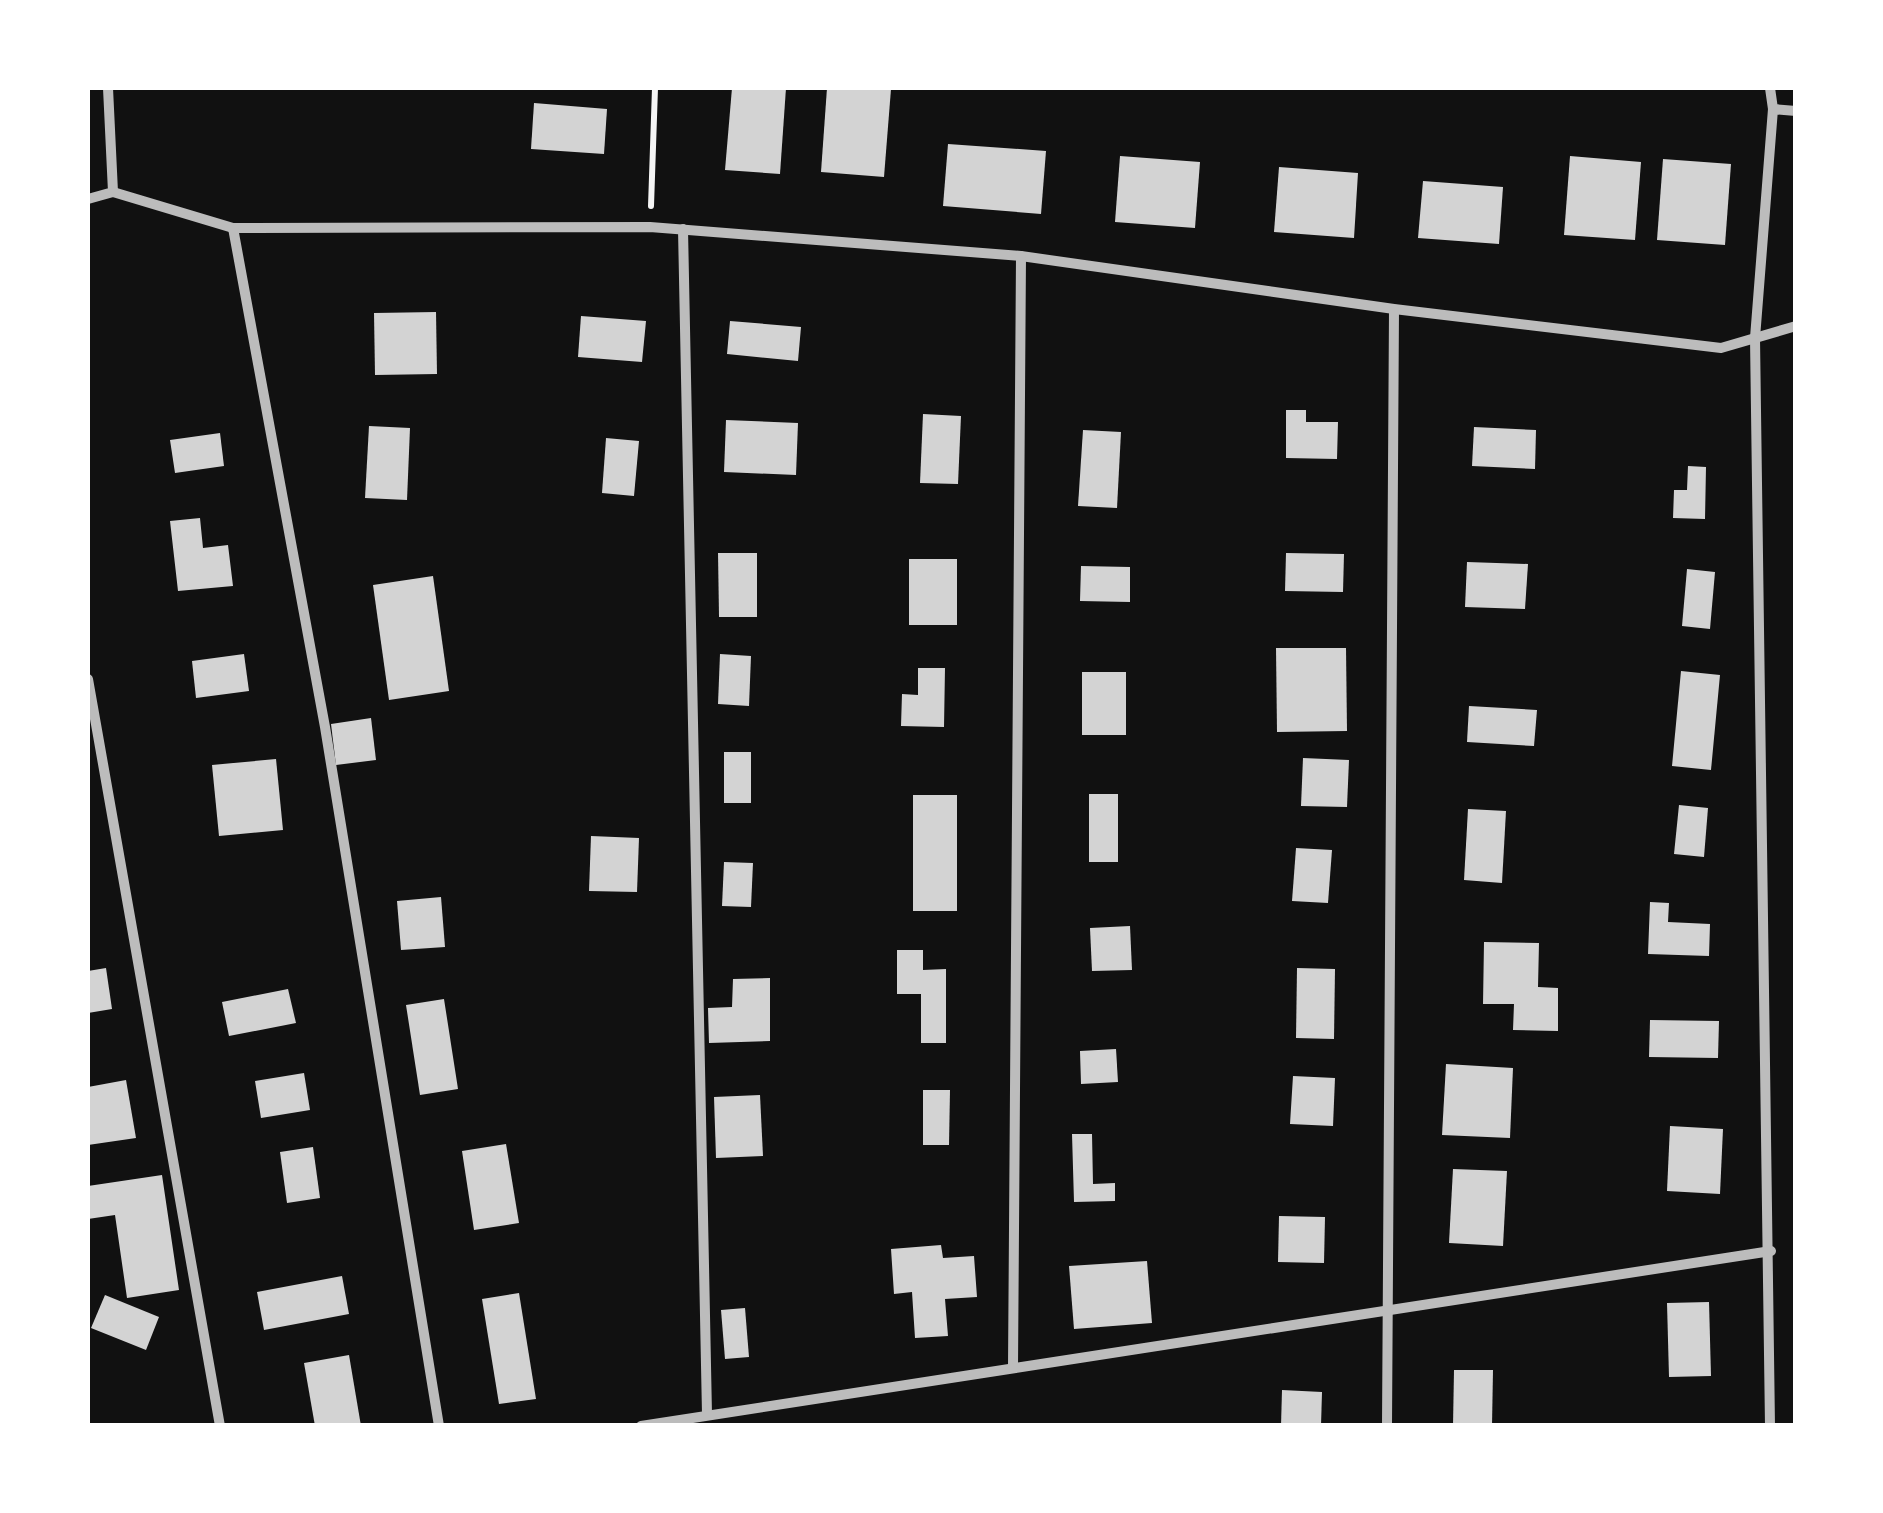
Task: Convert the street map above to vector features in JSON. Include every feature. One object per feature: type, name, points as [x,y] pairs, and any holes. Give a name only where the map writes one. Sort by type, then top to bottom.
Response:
[{"type":"street","points":[[108,88],[113,192]]},
{"type":"street","points":[[1770,88],[1772,109],[1755,338],[1770,1426]]},
{"type":"street","points":[[1772,109],[1796,111]]},
{"type":"street","points":[[88,199],[113,192],[233,228],[650,227],[1021,256],[1394,309],[1721,348],[1796,326]]},
{"type":"street","points":[[233,228],[325,727],[438,1426]]},
{"type":"street","points":[[683,229],[707,1414]]},
{"type":"street","points":[[1013,1367],[1021,256]]},
{"type":"street","points":[[1387,1426],[1394,309]]},
{"type":"street","points":[[88,679],[220,1426]]},
{"type":"street","points":[[641,1426],[1770,1251]]},
{"type":"path","points":[[650,227],[655,88]]},
{"type":"building","points":[[732,88],[786,88],[780,174],[725,170]]},
{"type":"building","points":[[827,88],[891,89],[884,177],[821,172]]},
{"type":"building","points":[[534,103],[607,109],[604,154],[531,149]]},
{"type":"building","points":[[948,144],[1046,151],[1041,214],[943,206]]},
{"type":"building","points":[[1120,156],[1200,162],[1195,228],[1115,222]]},
{"type":"building","points":[[1570,156],[1641,162],[1635,240],[1564,235]]},
{"type":"building","points":[[1663,159],[1731,164],[1725,245],[1657,240]]},
{"type":"building","points":[[1279,167],[1358,173],[1354,238],[1274,232]]},
{"type":"building","points":[[1423,181],[1503,187],[1499,244],[1418,238]]},
{"type":"building","points":[[436,312],[437,374],[375,375],[374,313]]},
{"type":"building","points":[[581,316],[646,321],[642,362],[578,357]]},
{"type":"building","points":[[730,321],[801,327],[798,361],[727,354]]},
{"type":"building","points":[[1286,410],[1306,410],[1306,422],[1338,422],[1337,459],[1286,458]]},
{"type":"building","points":[[923,414],[961,416],[958,484],[920,483]]},
{"type":"building","points":[[726,420],[798,423],[796,475],[724,472]]},
{"type":"building","points":[[369,426],[410,428],[407,500],[365,498]]},
{"type":"building","points":[[1474,427],[1536,430],[1535,469],[1472,466]]},
{"type":"building","points":[[1083,430],[1121,432],[1117,508],[1078,506]]},
{"type":"building","points":[[220,433],[224,466],[175,473],[170,440]]},
{"type":"building","points":[[606,438],[639,441],[634,496],[602,493]]},
{"type":"building","points":[[1688,466],[1706,467],[1705,519],[1673,518],[1674,490],[1687,490]]},
{"type":"building","points":[[200,518],[203,548],[228,545],[233,586],[178,591],[170,521]]},
{"type":"building","points":[[718,553],[757,553],[757,617],[719,617]]},
{"type":"building","points":[[1286,553],[1344,554],[1343,592],[1285,591]]},
{"type":"building","points":[[909,559],[957,559],[957,625],[909,625]]},
{"type":"building","points":[[1467,562],[1528,564],[1525,609],[1465,607]]},
{"type":"building","points":[[1081,566],[1130,567],[1130,602],[1080,601]]},
{"type":"building","points":[[1687,569],[1715,572],[1710,629],[1682,626]]},
{"type":"building","points":[[433,576],[449,691],[389,700],[373,585]]},
{"type":"building","points":[[1276,648],[1346,648],[1347,731],[1277,732]]},
{"type":"building","points":[[244,654],[249,691],[196,698],[192,661]]},
{"type":"building","points":[[720,654],[751,656],[749,706],[718,704]]},
{"type":"building","points":[[918,668],[945,668],[944,727],[901,726],[902,694],[918,695]]},
{"type":"building","points":[[1681,671],[1720,675],[1711,770],[1672,766]]},
{"type":"building","points":[[1082,672],[1126,672],[1126,735],[1082,735]]},
{"type":"building","points":[[1469,706],[1537,710],[1534,746],[1467,742]]},
{"type":"building","points":[[371,718],[376,760],[336,765],[331,724]]},
{"type":"building","points":[[724,752],[751,752],[751,803],[724,803]]},
{"type":"building","points":[[1303,758],[1349,760],[1347,807],[1301,806]]},
{"type":"building","points":[[276,759],[283,830],[219,836],[212,765]]},
{"type":"building","points":[[1089,794],[1118,794],[1118,862],[1089,862]]},
{"type":"building","points":[[913,795],[957,795],[957,911],[913,911]]},
{"type":"building","points":[[1679,805],[1708,808],[1704,857],[1674,854]]},
{"type":"building","points":[[1468,809],[1506,811],[1502,883],[1464,880]]},
{"type":"building","points":[[591,836],[639,838],[637,892],[589,891]]},
{"type":"building","points":[[1296,848],[1332,850],[1328,903],[1292,901]]},
{"type":"building","points":[[724,862],[753,863],[751,907],[722,906]]},
{"type":"building","points":[[441,897],[445,947],[401,950],[397,901]]},
{"type":"building","points":[[1650,902],[1669,903],[1668,922],[1710,924],[1709,956],[1648,954]]},
{"type":"building","points":[[1130,926],[1132,970],[1092,971],[1090,928]]},
{"type":"building","points":[[1484,942],[1539,943],[1538,987],[1558,988],[1558,1031],[1513,1030],[1514,1004],[1483,1004]]},
{"type":"building","points":[[897,950],[923,950],[923,970],[946,969],[946,1043],[921,1043],[921,994],[897,994]]},
{"type":"building","points":[[106,968],[112,1009],[88,1013],[88,971]]},
{"type":"building","points":[[1297,968],[1335,969],[1334,1039],[1296,1038]]},
{"type":"building","points":[[770,978],[770,1041],[709,1043],[708,1008],[732,1007],[733,979]]},
{"type":"building","points":[[288,989],[296,1023],[229,1036],[222,1002]]},
{"type":"building","points":[[444,999],[458,1089],[420,1095],[406,1005]]},
{"type":"building","points":[[1650,1020],[1719,1021],[1718,1058],[1649,1057]]},
{"type":"building","points":[[1116,1049],[1118,1082],[1081,1084],[1080,1051]]},
{"type":"building","points":[[1446,1064],[1513,1068],[1510,1138],[1442,1135]]},
{"type":"building","points":[[304,1073],[310,1110],[261,1118],[255,1081]]},
{"type":"building","points":[[1293,1076],[1335,1078],[1333,1126],[1290,1124]]},
{"type":"building","points":[[126,1080],[136,1138],[88,1145],[88,1087]]},
{"type":"building","points":[[923,1090],[950,1090],[949,1145],[923,1145]]},
{"type":"building","points":[[760,1095],[763,1156],[716,1158],[714,1097]]},
{"type":"building","points":[[1670,1126],[1723,1129],[1720,1194],[1667,1191]]},
{"type":"building","points":[[1072,1134],[1092,1134],[1093,1184],[1115,1183],[1115,1201],[1074,1202]]},
{"type":"building","points":[[506,1144],[519,1223],[474,1230],[462,1151]]},
{"type":"building","points":[[313,1147],[320,1198],[287,1203],[280,1152]]},
{"type":"building","points":[[1453,1169],[1507,1171],[1503,1246],[1449,1243]]},
{"type":"building","points":[[162,1175],[179,1290],[127,1298],[115,1215],[88,1219],[88,1186]]},
{"type":"building","points":[[1279,1216],[1325,1217],[1324,1263],[1278,1262]]},
{"type":"building","points":[[941,1245],[943,1258],[974,1256],[977,1297],[945,1299],[948,1336],[915,1338],[912,1292],[894,1294],[891,1249]]},
{"type":"building","points":[[1147,1261],[1152,1323],[1074,1329],[1069,1266]]},
{"type":"building","points":[[342,1276],[349,1314],[264,1330],[257,1292]]},
{"type":"building","points":[[519,1293],[536,1399],[499,1404],[482,1299]]},
{"type":"building","points":[[105,1295],[159,1317],[146,1350],[91,1328]]},
{"type":"building","points":[[1709,1302],[1711,1376],[1669,1377],[1667,1303]]},
{"type":"building","points":[[745,1308],[749,1357],[725,1359],[721,1310]]},
{"type":"building","points":[[349,1355],[361,1426],[315,1426],[304,1363]]},
{"type":"building","points":[[1454,1370],[1493,1370],[1492,1426],[1453,1426]]},
{"type":"building","points":[[1282,1390],[1322,1392],[1321,1426],[1281,1426]]}]
